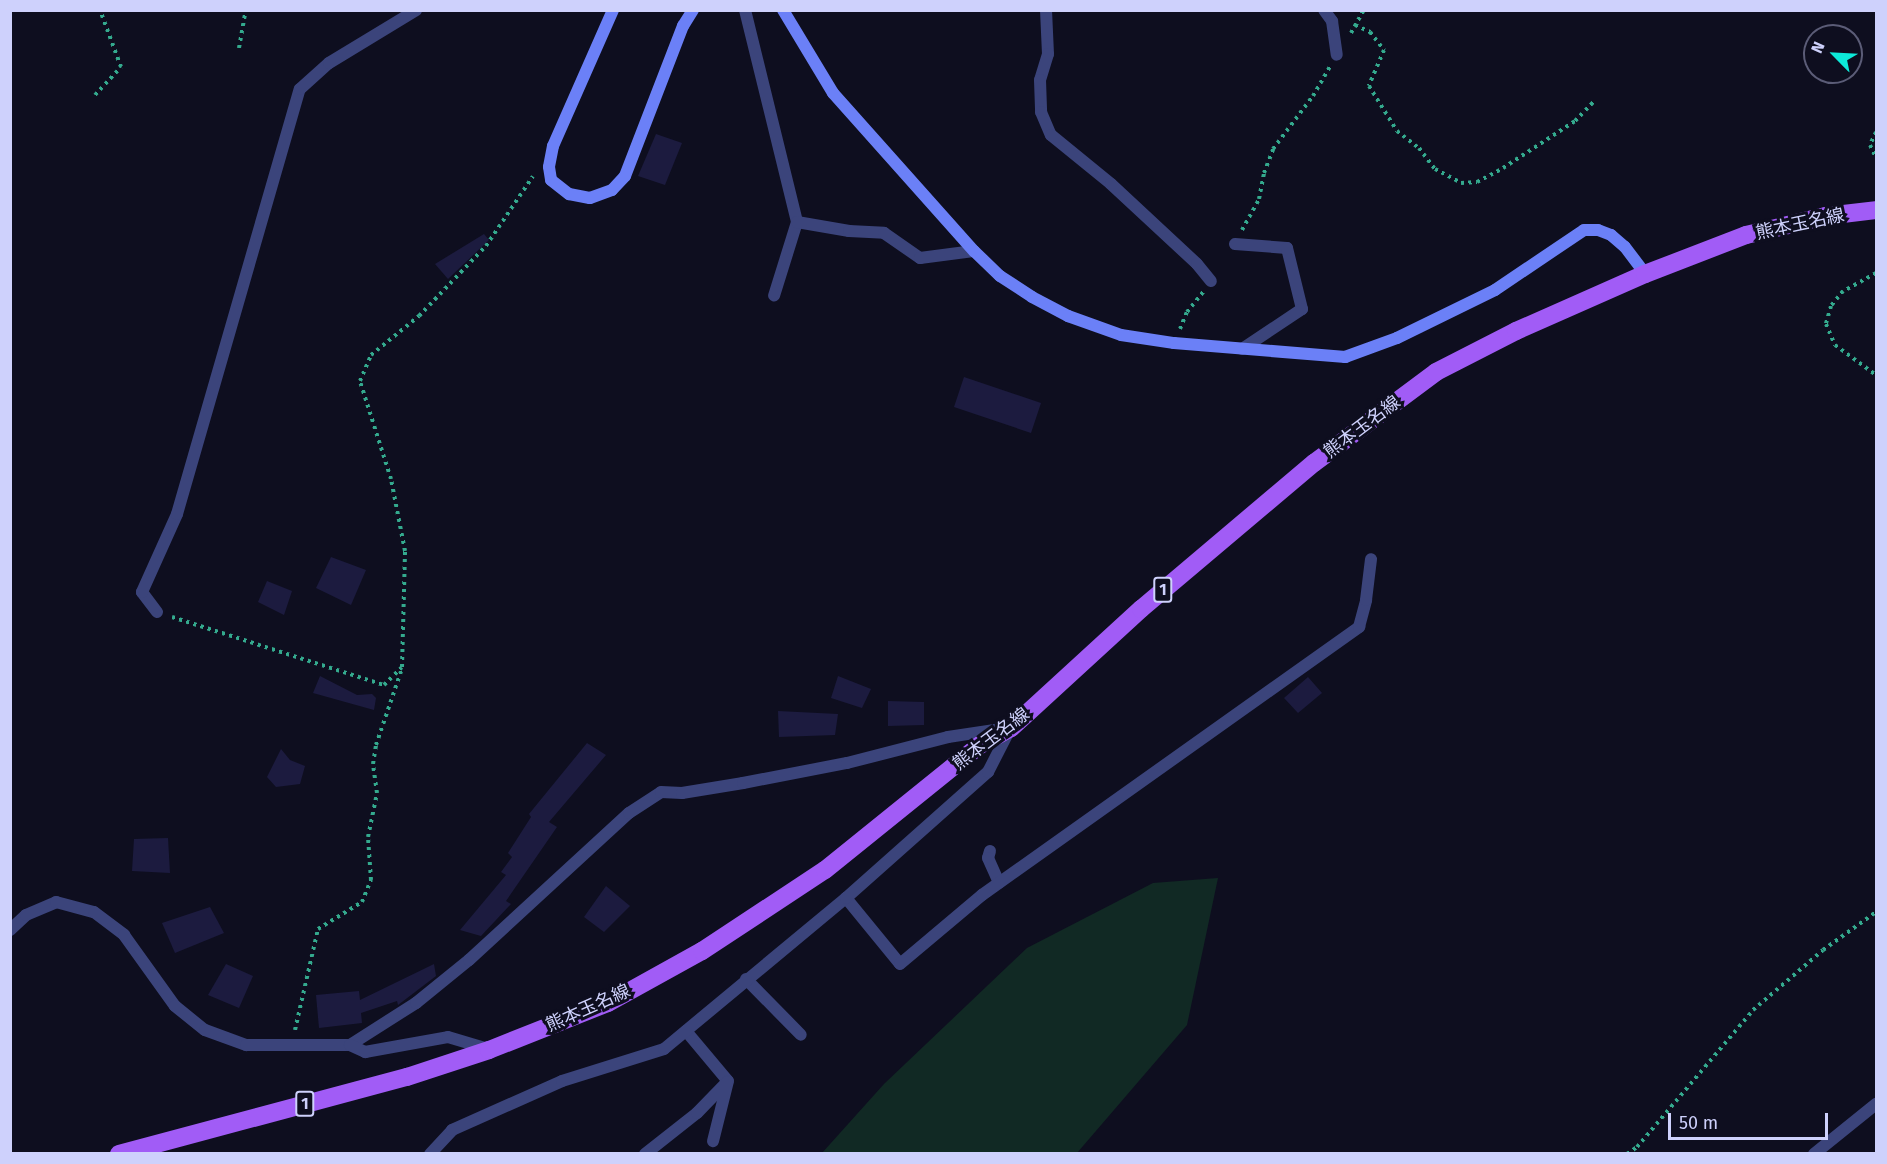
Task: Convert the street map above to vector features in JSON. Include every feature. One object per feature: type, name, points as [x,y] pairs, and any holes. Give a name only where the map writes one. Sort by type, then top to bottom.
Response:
[{"type":"main road","name":"熊本玉名線","points":[[119,1154],[407,1077],[489,1050],[608,1003],[702,951],[825,870],[980,746],[1011,728],[1142,609],[1305,470],[1436,372],[1516,331],[1645,274],[1746,235],[1826,216],[1876,210]]},
{"type":"street","points":[[157,612],[142,592],[177,514],[300,89],[330,63],[416,10]]},
{"type":"street","points":[[613,10],[553,146],[549,167],[551,180],[569,194],[590,198],[612,190],[625,176],[683,26],[693,10]]},
{"type":"street","points":[[745,10],[797,222],[774,296]]},
{"type":"street","points":[[783,10],[833,93],[974,251],[1000,276],[1068,316],[1120,335],[1174,343],[1345,357],[1397,338],[1495,290],[1584,230],[1598,230],[1611,236],[1625,247],[1645,274]]},
{"type":"street","points":[[1046,10],[1048,54],[1040,80],[1041,112],[1051,135],[1120,192],[1197,264],[1211,281]]},
{"type":"street","points":[[1324,10],[1332,21],[1337,55]]},
{"type":"street","points":[[797,222],[849,231],[884,233],[920,258],[974,251]]},
{"type":"street","points":[[1235,244],[1287,248],[1302,309],[1242,349]]},
{"type":"street","points":[[846,898],[900,964],[999,883],[1359,627],[1366,600],[1371,559]]},
{"type":"street","points":[[430,1154],[452,1130],[562,1081],[664,1049],[846,898],[988,772],[1011,728]]},
{"type":"street","points":[[350,1045],[416,1003],[629,813],[661,792],[682,793],[743,783],[847,763],[948,737],[1011,728]]},
{"type":"street","points":[[990,851],[988,858],[999,883]]},
{"type":"street","points":[[10,930],[26,915],[56,902],[94,912],[124,935],[175,1006],[205,1030],[246,1045],[350,1045],[365,1052],[447,1037],[489,1050]]},
{"type":"street","points":[[746,980],[801,1035]]},
{"type":"street","points":[[686,1031],[728,1081]]},
{"type":"street","points":[[713,1141],[728,1081]]},
{"type":"street","points":[[645,1154],[697,1113],[728,1081]]},
{"type":"street","points":[[1814,1154],[1876,1104]]},
{"type":"path","points":[[95,95],[121,67],[100,10]]},
{"type":"path","points":[[238,48],[246,10]]},
{"type":"path","points":[[1235,244],[1259,199],[1264,174],[1273,149],[1313,96],[1364,10]]},
{"type":"path","points":[[1355,26],[1370,32],[1384,50],[1369,86],[1397,131],[1419,148],[1435,169],[1461,183],[1477,183],[1503,168],[1575,121],[1594,102]]},
{"type":"path","points":[[1876,132],[1870,145],[1876,158]]},
{"type":"path","points":[[291,1046],[318,929],[362,902],[371,880],[368,837],[378,793],[373,764],[376,745],[402,667],[405,551],[391,479],[360,381],[371,355],[419,316],[486,246],[534,174]]},
{"type":"path","points":[[1876,273],[1843,291],[1831,306],[1827,324],[1835,345],[1876,375]]},
{"type":"path","points":[[1174,343],[1187,312],[1211,281]]},
{"type":"path","points":[[157,612],[384,685],[402,667]]},
{"type":"path","points":[[1627,1154],[1637,1147],[1753,1010],[1823,950],[1876,912]]},
{"type":"green space","points":[[1218,878],[1187,1025],[1077,1153],[822,1153],[884,1084],[1027,948],[1153,883]]},
{"type":"building","points":[[656,134],[682,143],[665,185],[638,176]]},
{"type":"building","points":[[484,234],[489,240],[448,279],[435,264]]},
{"type":"building","points":[[964,377],[1041,403],[1031,433],[954,407]]},
{"type":"building","points":[[331,557],[366,570],[351,605],[316,588]]},
{"type":"building","points":[[267,581],[292,591],[284,615],[258,602]]},
{"type":"building","points":[[320,676],[357,695],[372,694],[376,698],[374,710],[313,693]]},
{"type":"building","points":[[838,676],[871,689],[862,708],[831,698]]},
{"type":"building","points":[[1308,677],[1322,693],[1298,713],[1284,698]]},
{"type":"building","points":[[888,701],[924,702],[924,725],[888,726]]},
{"type":"building","points":[[778,711],[838,714],[835,735],[779,737]]},
{"type":"building","points":[[587,743],[606,755],[549,822],[557,827],[506,901],[511,904],[481,936],[460,930],[506,875],[501,872],[512,857],[508,853],[531,817],[529,814]]},
{"type":"building","points":[[281,749],[290,760],[305,766],[300,784],[276,787],[267,777]]},
{"type":"building","points":[[168,838],[170,873],[132,871],[134,839]]},
{"type":"building","points":[[606,886],[630,906],[604,932],[584,917]]},
{"type":"building","points":[[210,907],[224,933],[175,953],[162,923]]},
{"type":"building","points":[[226,964],[253,976],[239,1008],[208,995]]},
{"type":"building","points":[[434,964],[436,976],[398,1005],[397,1001],[361,1013],[362,1023],[319,1028],[316,995],[359,991],[360,1000]]}]
